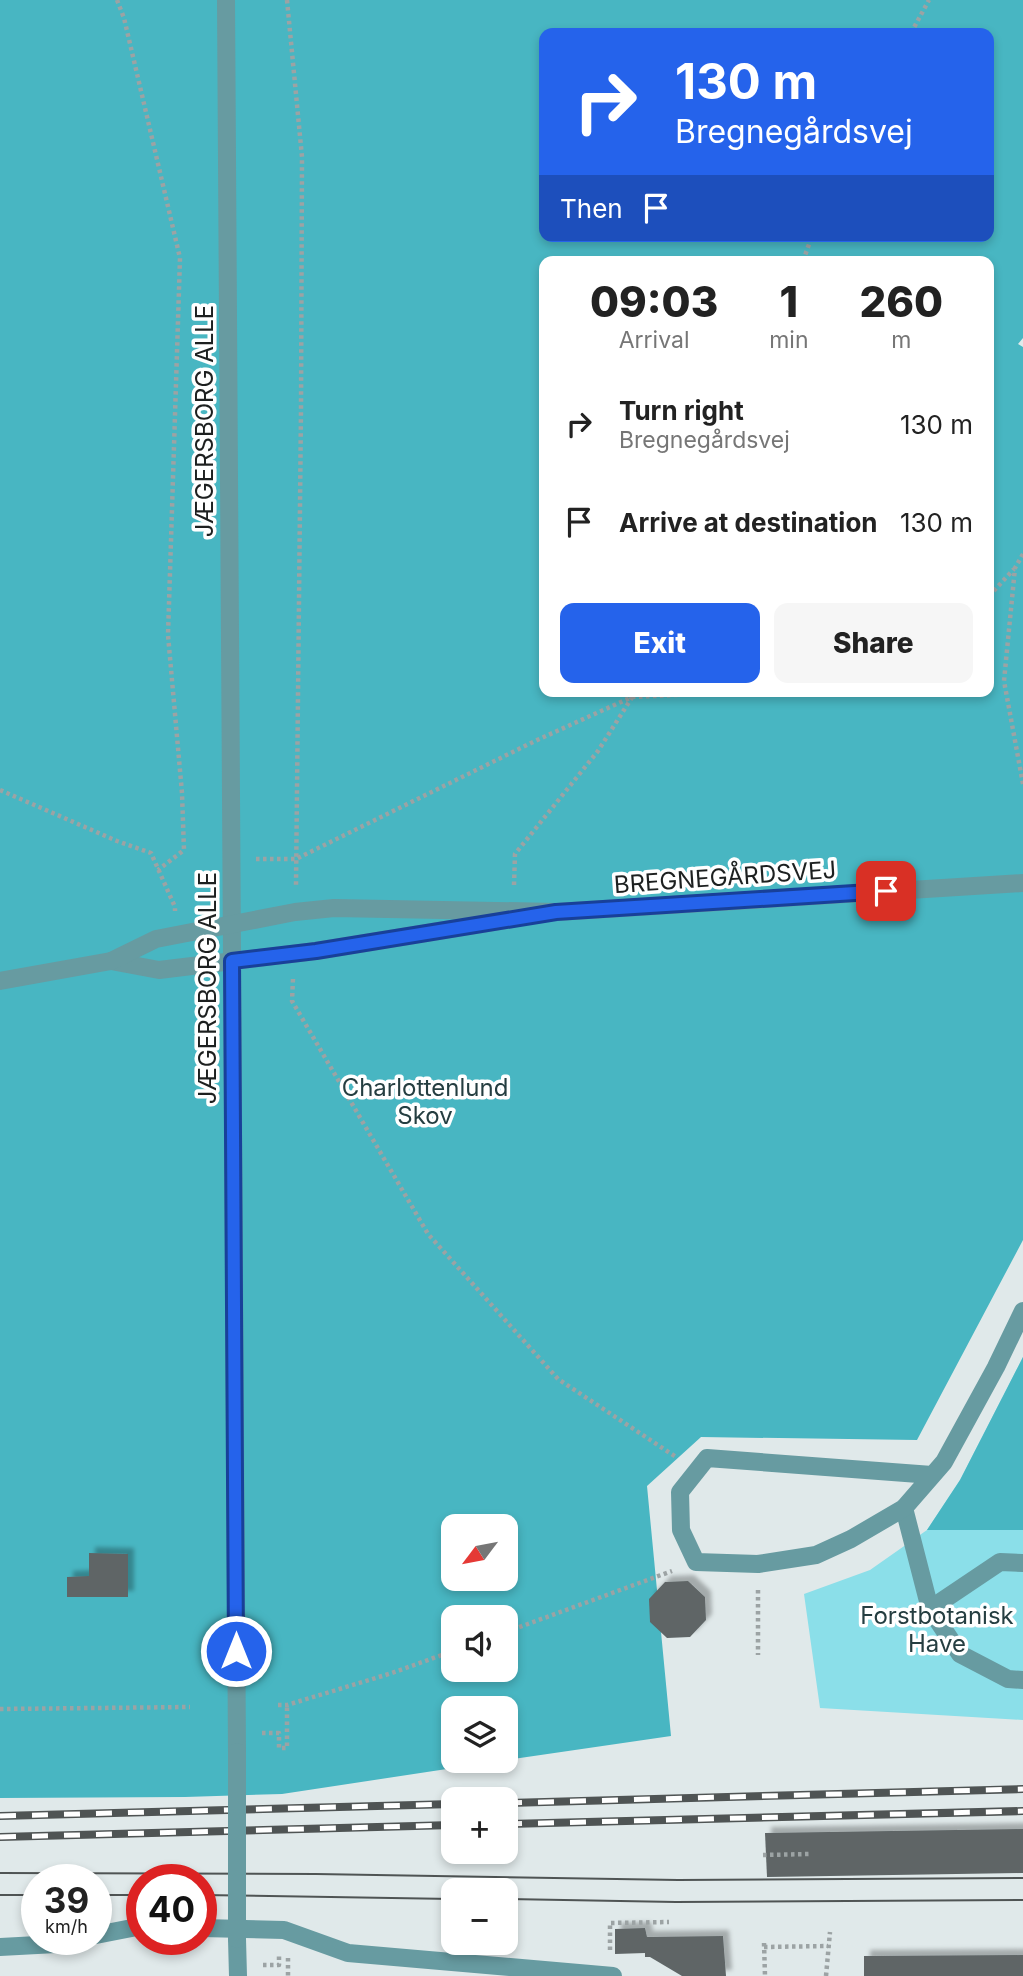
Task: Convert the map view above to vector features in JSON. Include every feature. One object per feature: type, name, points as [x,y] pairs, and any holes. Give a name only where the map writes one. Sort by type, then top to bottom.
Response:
[{"type":"street","name":"JÆGERSBORG ALLE","points":[[226,0],[238,1976]]},
{"type":"street","name":"BREGNEGÅRDSVEJ","points":[[111,961],[156,939],[295,912],[334,908],[556,912],[1023,883]]},
{"type":"street","name":"BREGNEGÅRDSVEJ","points":[[111,961],[159,970],[293,954],[556,912]]},
{"type":"street","points":[[0,981],[111,961]]},
{"type":"street","points":[[932,1475],[707,1458],[680,1492],[681,1530],[696,1562],[758,1564],[816,1555],[851,1539],[904,1508],[944,1462],[1023,1311]]},
{"type":"street","points":[[904,1508],[930,1609],[960,1654],[1007,1679],[1023,1680]]},
{"type":"street","points":[[930,1609],[1000,1562],[1023,1563]]},
{"type":"street","points":[[217,1928],[284,1930],[348,1953],[611,1976]]},
{"type":"street","points":[[0,1947],[21,1946]]},
{"type":"path","points":[[117,0],[124,18],[180,258],[168,635],[182,793],[184,850],[158,870]]},
{"type":"path","points":[[287,0],[302,157],[295,912]]},
{"type":"path","points":[[914,28],[929,0]]},
{"type":"path","points":[[994,591],[1015,568],[1023,554]]},
{"type":"path","points":[[1015,568],[1004,681],[1023,784]]},
{"type":"path","points":[[231,860],[296,859],[535,741],[632,697]]},
{"type":"path","points":[[513,911],[515,854],[598,751],[632,697]]},
{"type":"path","points":[[0,790],[151,853],[175,907],[174,935]]},
{"type":"path","points":[[293,954],[292,1001],[428,1234],[558,1379],[686,1464],[694,1475]]},
{"type":"path","points":[[518,1628],[696,1562]]},
{"type":"path","points":[[758,1564],[758,1655]]},
{"type":"path","points":[[278,1705],[287,1705],[441,1655]]},
{"type":"path","points":[[279,1732],[279,1748],[287,1748],[287,1705]]},
{"type":"path","points":[[0,1709],[190,1707]]},
{"type":"path","points":[[763,1855],[810,1854]]},
{"type":"path","points":[[611,1976],[610,1923],[669,1922]]},
{"type":"path","points":[[825,1976],[830,1932]]},
{"type":"path","points":[[765,1976],[764,1945],[828,1946]]},
{"type":"green space","name":"Charlottenlund Skov","points":[[0,0],[1023,0],[1023,338],[1018,344],[1023,347],[1023,1240],[917,1440],[701,1437],[647,1486],[671,1736],[518,1758],[518,1696],[441,1696],[441,1770],[282,1794],[0,1798]]},
{"type":"green space","name":"Forstbotanisk Have","points":[[1023,1357],[1023,1720],[820,1708],[804,1594],[870,1570],[927,1530],[960,1480]]},
{"type":"green space","points":[[1023,1357],[1023,1530],[927,1530],[960,1480]]},
{"type":"building","points":[[89,1553],[128,1554],[128,1597],[67,1597],[67,1577],[89,1576]]},
{"type":"building","points":[[688,1581],[705,1597],[706,1620],[690,1637],[667,1638],[650,1622],[649,1599],[665,1582]]},
{"type":"building","points":[[1023,1829],[1023,1873],[767,1877],[765,1833]]},
{"type":"building","points":[[645,1928],[647,1937],[723,1936],[726,1976],[682,1976],[650,1957],[645,1957],[645,1953],[615,1954],[615,1929]]},
{"type":"building","points":[[1023,1955],[1023,1976],[864,1976],[864,1956]]},
{"type":"tram line","points":[[0,1873],[316,1874],[678,1880],[1023,1878]]},
{"type":"tram line","points":[[0,1895],[21,1895]]},
{"type":"tram line","points":[[112,1895],[126,1895]]},
{"type":"tram line","points":[[217,1895],[441,1899]]},
{"type":"tram line","points":[[518,1899],[676,1902],[1023,1900]]},
{"type":"railway","points":[[518,1803],[1023,1789]]},
{"type":"railway","points":[[0,1816],[441,1804]]},
{"type":"railway","points":[[518,1824],[1023,1811]]},
{"type":"railway","points":[[0,1837],[441,1825]]},
{"type":"route","points":[[236,1651],[232,961],[316,951],[556,912],[886,891]]}]
